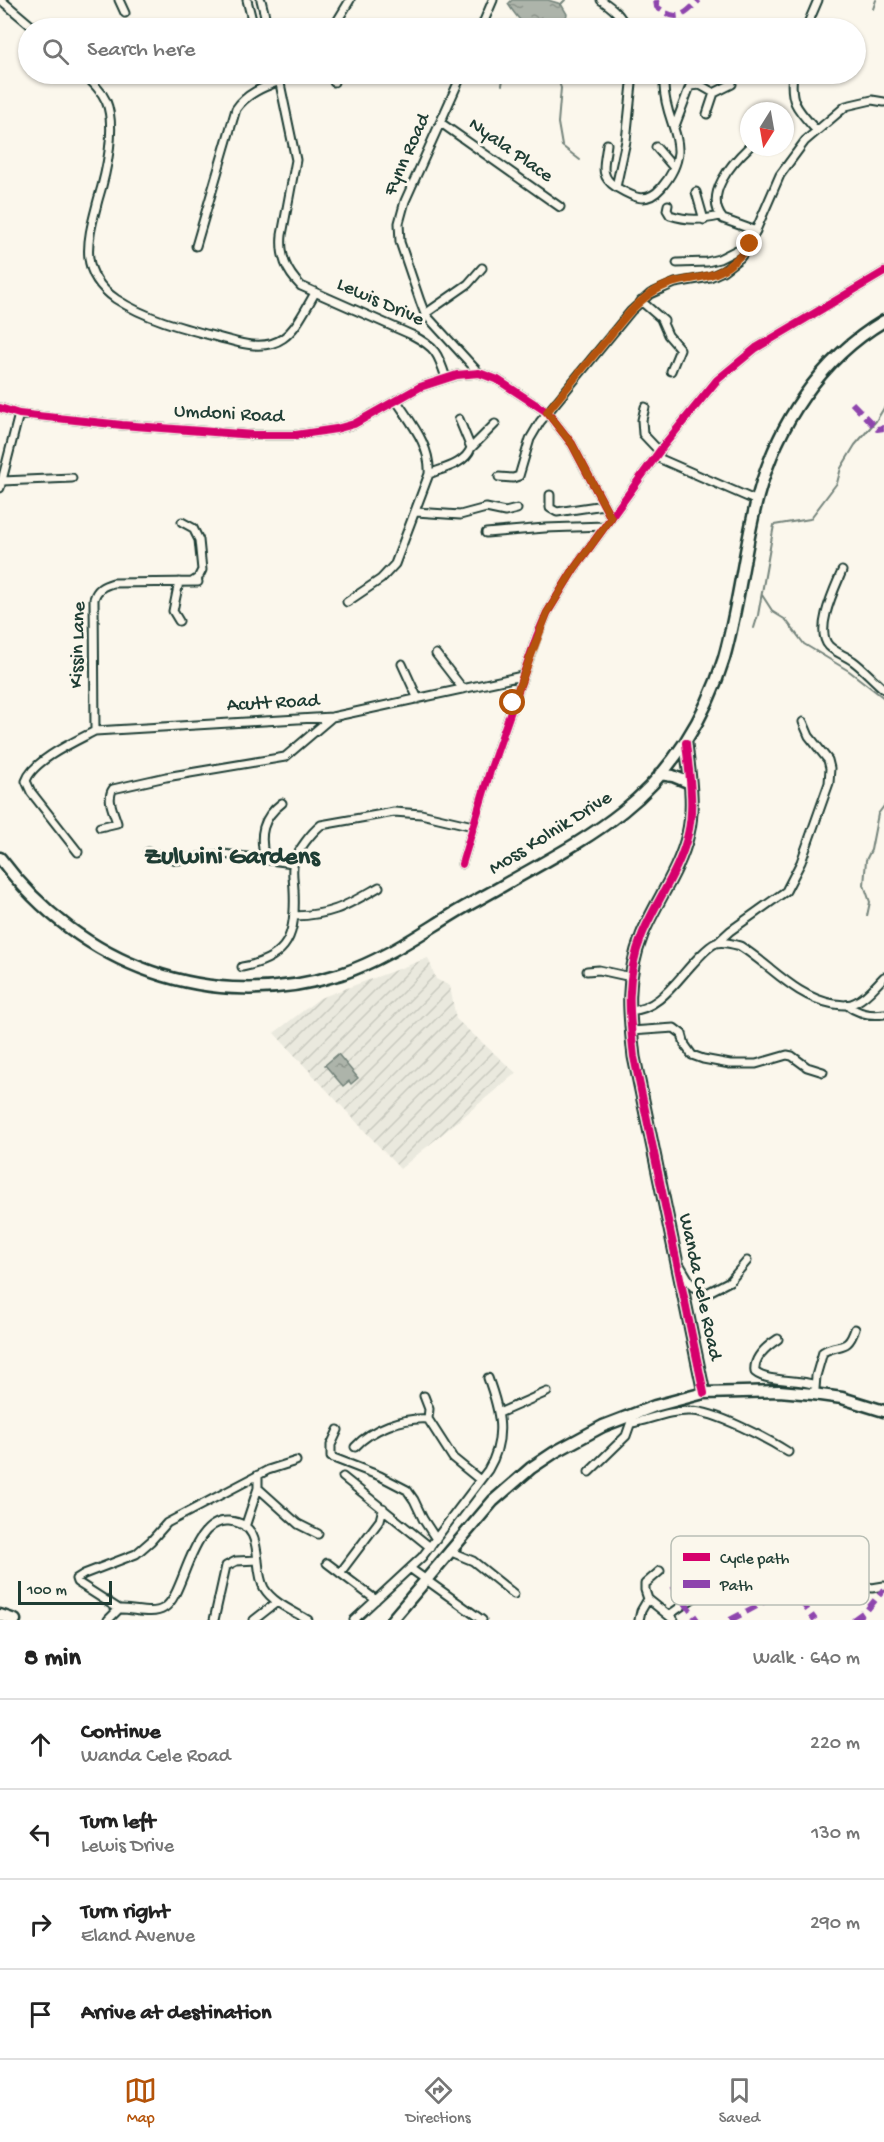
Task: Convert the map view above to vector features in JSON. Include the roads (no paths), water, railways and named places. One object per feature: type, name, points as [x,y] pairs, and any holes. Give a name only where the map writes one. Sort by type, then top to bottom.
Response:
[{"type":"main road","name":"Moss Kolnik Drive","points":[[0,858],[34,899],[63,923],[127,963],[169,979],[212,987],[249,990],[297,985],[342,974],[364,965],[595,832],[625,810],[686,743],[713,692],[724,658],[757,501],[780,437],[808,390],[854,342],[884,321]]},
{"type":"main road","name":"Wanda Cele Road","points":[[686,743],[693,811],[688,836],[679,861],[642,934],[633,965],[628,1011],[634,1057],[704,1393]]},
{"type":"main road","points":[[660,774],[673,776],[690,783]]},
{"type":"main road","name":"Moss Kolnik Drive","points":[[0,847],[43,905]]},
{"type":"main road","points":[[392,1620],[493,1501],[531,1468],[580,1437],[678,1399],[704,1393],[815,1390],[884,1411]]},
{"type":"main road","points":[[0,1615],[15,1620]]},
{"type":"street","points":[[1,0],[22,18]]},
{"type":"street","points":[[118,0],[125,13]]},
{"type":"street","points":[[247,0],[252,18]]},
{"type":"street","points":[[261,0],[266,18]]},
{"type":"street","points":[[339,18],[350,0]]},
{"type":"street","points":[[485,18],[493,0]]},
{"type":"street","points":[[602,0],[622,18]]},
{"type":"street","points":[[810,18],[818,0]]},
{"type":"street","points":[[94,84],[101,91],[110,114],[109,146],[87,248],[91,270],[114,298],[165,322],[253,346],[268,345],[283,339],[293,330],[315,293]]},
{"type":"street","points":[[196,246],[236,109],[243,100],[269,84]]},
{"type":"street","name":"Lewis Drive","points":[[281,84],[295,145],[296,160],[282,235],[284,264],[301,286],[430,344],[436,350],[446,378]]},
{"type":"street","name":"Fynn Road","points":[[458,84],[405,201],[399,223],[400,242],[425,314],[479,373]]},
{"type":"street","points":[[616,188],[626,141],[632,84]]},
{"type":"street","points":[[707,114],[714,93],[732,84]]},
{"type":"street","points":[[793,84],[792,99],[796,108],[817,131]]},
{"type":"street","points":[[675,126],[690,86],[700,85],[714,93]]},
{"type":"street","points":[[607,144],[604,175],[607,181],[639,199],[647,199],[656,194],[674,168],[677,154],[675,126],[665,101],[664,86]]},
{"type":"street","points":[[500,477],[519,476],[530,439],[547,412],[641,301],[660,288],[710,277],[723,271],[740,258],[750,244],[780,175],[791,158],[846,106],[872,100],[884,102]]},
{"type":"street","name":"Nyala Place","points":[[441,123],[560,207]]},
{"type":"street","points":[[656,147],[674,168]]},
{"type":"street","points":[[720,216],[717,198],[720,184],[728,170],[741,156]]},
{"type":"street","points":[[696,192],[704,220]]},
{"type":"street","points":[[668,205],[667,210],[670,215],[695,220],[720,216],[733,224],[756,231]]},
{"type":"street","points":[[677,263],[707,262],[719,259],[750,244]]},
{"type":"street","points":[[425,314],[468,284],[482,268]]},
{"type":"street","points":[[462,864],[522,676],[547,613],[574,569],[699,400],[734,364],[776,335],[884,272]]},
{"type":"street","points":[[641,301],[669,326]]},
{"type":"street","points":[[661,319],[668,335],[680,350],[671,370]]},
{"type":"street","points":[[446,378],[469,372],[479,373],[498,380],[547,412],[572,444],[611,518]]},
{"type":"street","name":"Umdoni Road","points":[[0,408],[19,414],[122,425],[253,435],[296,435],[354,424],[420,387],[446,378]]},
{"type":"street","points":[[346,602],[366,590],[390,570],[399,556],[429,474],[430,464],[423,442],[396,400]]},
{"type":"street","points":[[645,407],[642,420],[643,434],[658,454],[757,501]]},
{"type":"street","points":[[19,414],[1,484],[72,478]]},
{"type":"street","points":[[459,418],[471,448]]},
{"type":"street","points":[[429,474],[460,461],[495,424]]},
{"type":"street","points":[[550,495],[550,508],[557,512],[604,505]]},
{"type":"street","points":[[416,512],[460,515],[486,508],[505,512],[517,509]]},
{"type":"street","name":"Kissin Lane","points":[[95,730],[93,693],[94,599],[96,593],[100,588],[113,583],[195,582],[202,570],[199,540],[193,528],[182,522]]},
{"type":"street","points":[[486,532],[605,526]]},
{"type":"street","points":[[842,571],[827,608],[825,640],[828,645],[853,661],[884,689]]},
{"type":"street","points":[[179,582],[173,611],[179,621]]},
{"type":"street","points":[[436,654],[463,689]]},
{"type":"street","points":[[402,664],[418,699]]},
{"type":"street","name":"Acutt Road","points":[[78,852],[31,792],[26,781],[31,769],[95,730],[332,717],[522,676]]},
{"type":"street","points":[[100,827],[117,823],[110,800],[110,793],[113,789],[166,777],[285,757],[332,717]]},
{"type":"street","points":[[628,1011],[638,1011],[654,1005],[706,950],[786,891],[801,862],[829,783],[828,760],[809,736],[803,722]]},
{"type":"street","points":[[265,860],[261,834],[272,810],[282,802]]},
{"type":"street","points":[[242,967],[259,964],[277,954],[289,936],[295,916],[293,863],[315,830],[327,824],[394,812],[422,814],[473,826]]},
{"type":"street","points":[[148,852],[177,860],[215,854],[293,863]]},
{"type":"street","points":[[295,916],[322,915],[339,910],[379,887]]},
{"type":"street","points":[[717,943],[740,946],[795,988],[812,998],[847,1005],[857,1012],[884,1014]]},
{"type":"street","points":[[587,971],[599,970],[631,977]]},
{"type":"street","points":[[847,1005],[857,1002],[884,977]]},
{"type":"street","points":[[631,1030],[674,1028],[682,1034],[688,1051],[696,1057],[747,1066],[777,1057],[792,1056],[807,1067],[823,1072]]},
{"type":"street","points":[[677,1261],[693,1287],[707,1293],[730,1281],[747,1261]]},
{"type":"street","points":[[778,1339],[761,1354],[755,1365],[755,1372],[762,1377],[795,1380],[815,1390],[823,1352],[845,1346],[852,1338],[855,1329]]},
{"type":"street","points":[[354,1620],[411,1569],[430,1547],[498,1452],[499,1413],[488,1378]]},
{"type":"street","points":[[499,1413],[547,1392]]},
{"type":"street","points":[[424,1396],[429,1409],[428,1419],[453,1458],[480,1480]]},
{"type":"street","points":[[589,1472],[622,1441],[628,1432],[631,1418],[675,1413],[695,1411],[756,1433],[788,1452]]},
{"type":"street","points":[[355,1447],[365,1438],[400,1422],[428,1419]]},
{"type":"street","points":[[338,1430],[331,1445],[330,1457],[380,1476],[407,1490],[436,1539]]},
{"type":"street","points":[[296,1461],[258,1475],[167,1523],[146,1547],[136,1554],[84,1574],[78,1578],[77,1582],[118,1609],[151,1611],[165,1608],[174,1595],[192,1553],[209,1529],[225,1521],[238,1523],[245,1527],[255,1541],[263,1586],[277,1602],[308,1620]]},
{"type":"street","points":[[245,1527],[258,1488],[258,1475]]},
{"type":"street","points":[[344,1477],[430,1547]]},
{"type":"street","points":[[258,1488],[298,1524],[318,1534]]},
{"type":"street","points":[[340,1573],[380,1520],[382,1508]]},
{"type":"street","points":[[449,1551],[472,1561],[514,1594]]},
{"type":"street","points":[[214,1620],[226,1566],[236,1561],[258,1560]]},
{"type":"street","points":[[327,1563],[376,1600]]},
{"type":"street","points":[[411,1569],[482,1620]]},
{"type":"street","points":[[660,1571],[645,1584],[648,1599],[672,1617],[686,1605]]},
{"type":"street","points":[[869,1588],[884,1586]]},
{"type":"street","points":[[639,1620],[648,1599]]},
{"type":"street","points":[[254,1620],[277,1602]]},
{"type":"street","points":[[108,1620],[118,1609]]},
{"type":"water","points":[[512,0],[548,0],[561,4],[567,14],[566,18],[518,18],[508,4]]},
{"type":"water","points":[[338,1054],[358,1078],[351,1084],[349,1081],[343,1086],[325,1065]]},
{"type":"waterway","points":[[560,5],[565,0]]},
{"type":"waterway","points":[[873,9],[876,0]]},
{"type":"waterway","points":[[560,84],[558,123],[562,146],[580,160]]},
{"type":"waterway","points":[[754,628],[774,525],[810,519],[837,483],[841,468],[855,445],[884,408]]},
{"type":"waterway","points":[[762,595],[773,612],[786,620],[804,644],[849,671],[884,698]]},
{"type":"waterway","points":[[867,916],[870,902],[864,885],[866,860],[871,850],[878,814],[884,806]]},
{"type":"district","name":"Zulwini Gardens","points":[[232,858]]}]
